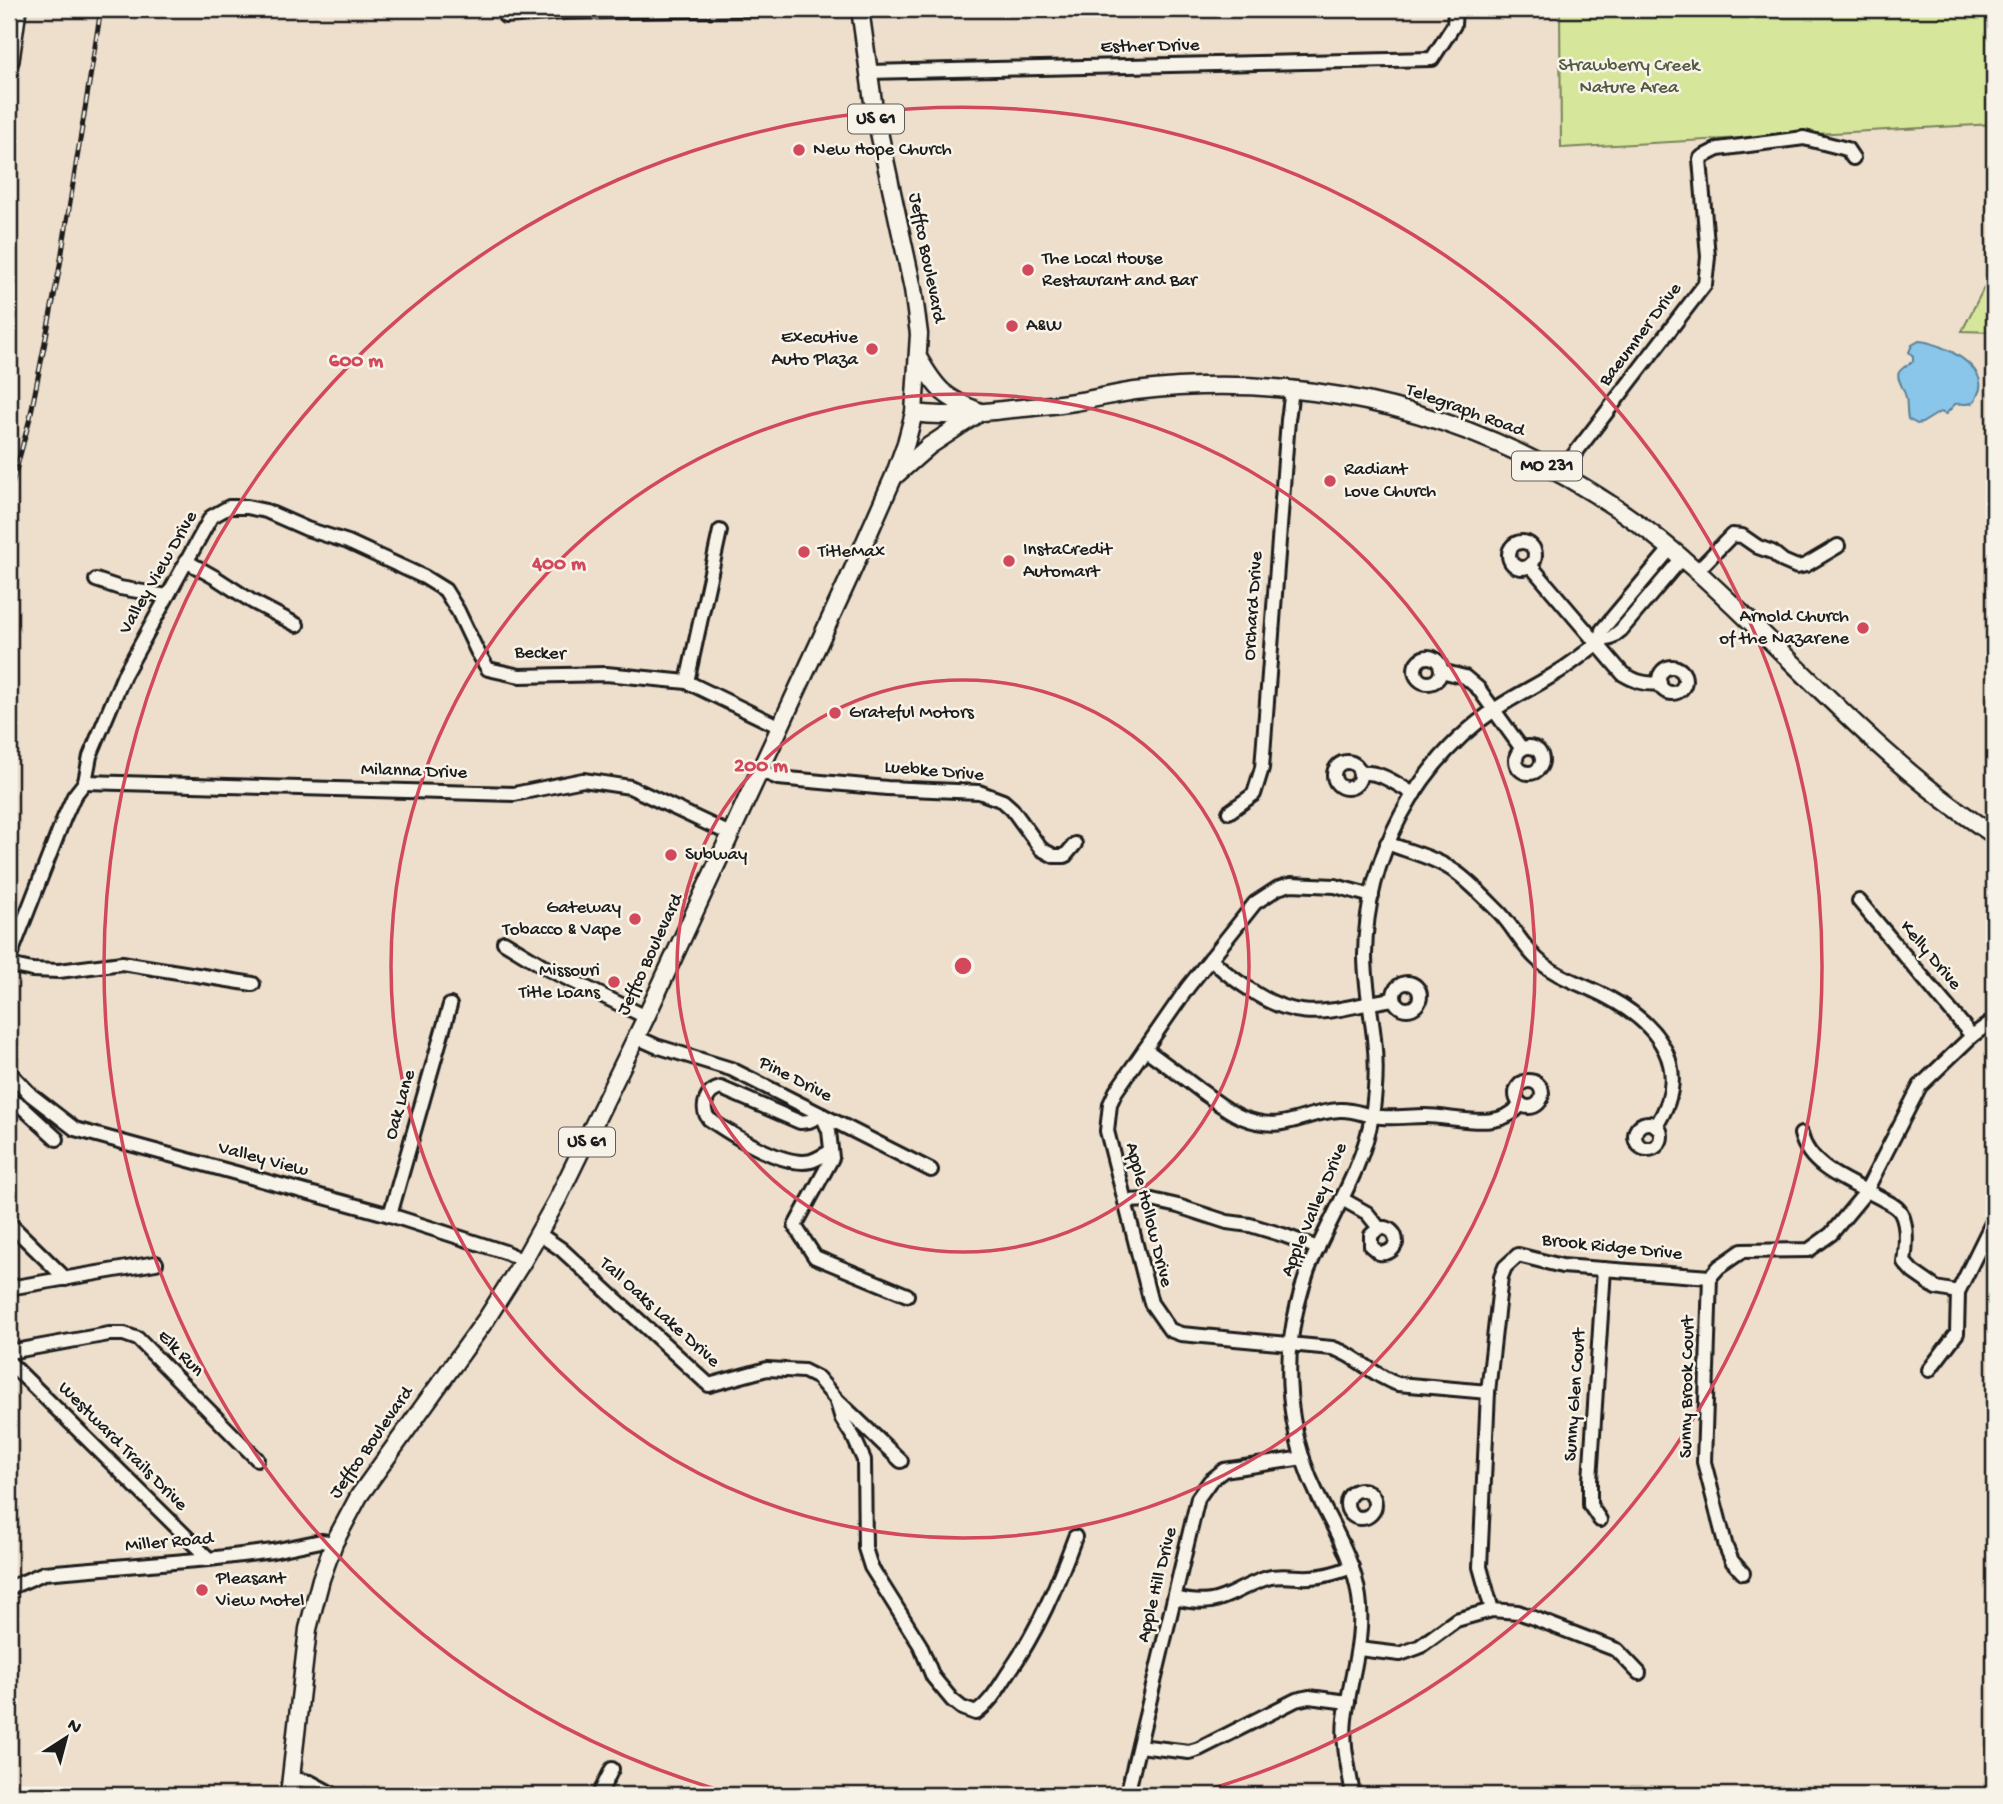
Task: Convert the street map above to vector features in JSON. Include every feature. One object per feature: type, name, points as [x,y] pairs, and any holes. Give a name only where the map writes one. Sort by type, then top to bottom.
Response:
[{"type":"highway","points":[[9,60],[16,9]]},
{"type":"main road","name":"Jeffco Boulevard","points":[[289,1795],[308,1629],[334,1543],[376,1470],[487,1318],[539,1234],[646,1017],[894,476],[914,413],[919,334],[913,289],[882,151],[860,9]]},
{"type":"main road","points":[[919,359],[934,383],[948,397],[956,403],[981,412]]},
{"type":"main road","name":"Telegraph Road","points":[[914,413],[943,416],[1072,402],[1158,389],[1212,386],[1292,390],[1349,397],[1420,414],[1497,442],[1560,473],[1608,501],[1676,553],[1896,761],[1994,835]]},
{"type":"main road","points":[[894,476],[929,446],[981,412]]},
{"type":"street","points":[[505,16],[565,12],[755,9]]},
{"type":"street","name":"Esther Drive","points":[[868,72],[1432,59],[1454,25],[1455,9]]},
{"type":"street","name":"Baeumner Drive","points":[[1560,473],[1705,284],[1708,257],[1700,159],[1718,149],[1804,138],[1847,149],[1853,158]]},
{"type":"street","name":"Orchard Drive","points":[[1229,812],[1254,794],[1262,768],[1287,420],[1292,390]]},
{"type":"street","name":"Valley View Drive","points":[[85,782],[90,756],[124,675],[211,517],[229,508],[247,507],[266,511],[307,529],[348,542]]},
{"type":"street","points":[[687,682],[720,531]]},
{"type":"street","points":[[1698,571],[1732,536],[1742,536],[1797,567],[1806,565],[1838,546]]},
{"type":"street","name":"Becker","points":[[348,542],[424,577],[445,590],[488,669],[520,676],[606,674],[687,682],[780,727]]},
{"type":"street","name":"Apple Valley Drive","points":[[1353,1795],[1345,1749],[1345,1720],[1359,1649],[1361,1611],[1358,1590],[1352,1567],[1303,1458],[1291,1404],[1289,1377],[1298,1302],[1318,1248],[1359,1163],[1372,1116],[1376,1063],[1365,972],[1365,943],[1371,896],[1394,827],[1414,794],[1447,751],[1494,710],[1621,630],[1676,553]]},
{"type":"street","points":[[186,561],[297,625]]},
{"type":"street","points":[[1530,565],[1599,642],[1623,674],[1645,684],[1660,683]]},
{"type":"street","points":[[96,580],[120,588],[167,596]]},
{"type":"street","points":[[1441,671],[1457,674],[1478,688],[1522,749]]},
{"type":"street","name":"Luebke Drive","points":[[759,771],[778,778],[887,788],[979,792],[1003,801],[1012,809],[1041,849],[1054,856],[1065,856],[1075,844]]},
{"type":"street","points":[[1360,773],[1376,773],[1414,794]]},
{"type":"street","name":"Milanna Drive","points":[[85,782],[514,794],[583,780],[630,787],[730,834]]},
{"type":"street","points":[[85,782],[74,796],[9,962],[32,970],[60,971],[122,963],[253,984]]},
{"type":"street","points":[[1387,843],[1456,872],[1502,915],[1537,959],[1557,974],[1608,997],[1641,1018],[1654,1032],[1667,1054],[1672,1079],[1670,1096],[1656,1126]]},
{"type":"street","name":"Apple Hollow Drive","points":[[1371,896],[1335,886],[1291,884],[1278,888],[1255,903],[1188,987],[1116,1091],[1110,1104],[1107,1131],[1151,1303],[1170,1330],[1181,1334],[1332,1348],[1346,1352],[1389,1381],[1398,1384],[1488,1392]]},
{"type":"street","name":"Kelly Drive","points":[[1859,901],[1972,1036]]},
{"type":"street","points":[[504,942],[550,970],[646,1017]]},
{"type":"street","points":[[1211,958],[1257,995],[1286,1010],[1340,1010],[1368,1002],[1394,999]]},
{"type":"street","name":"Oak Lane","points":[[390,1215],[450,1005]]},
{"type":"street","points":[[1710,1277],[1742,1251],[1809,1250],[1831,1234],[1866,1192],[1920,1086],[1972,1036],[1994,1020]]},
{"type":"street","name":"Pine Drive","points":[[636,1037],[656,1046],[732,1069],[931,1170]]},
{"type":"street","points":[[1145,1049],[1219,1104],[1242,1117],[1274,1126],[1296,1122],[1316,1114],[1343,1110],[1372,1116],[1427,1116],[1483,1121],[1503,1118],[1521,1104]]},
{"type":"street","name":"Valley View","points":[[9,1072],[31,1095],[75,1129],[390,1215],[505,1252],[523,1261]]},
{"type":"street","points":[[831,1151],[811,1161],[800,1162],[769,1153],[738,1138],[709,1119],[704,1105],[712,1092],[721,1088],[800,1122],[822,1115],[829,1130],[832,1158],[795,1226],[815,1257],[907,1295]]},
{"type":"street","points":[[9,1100],[20,1105],[57,1139]]},
{"type":"street","points":[[1801,1134],[1803,1143],[1824,1168],[1892,1204],[1901,1213],[1906,1242],[1904,1262],[1913,1272],[1936,1289],[1958,1292]]},
{"type":"street","points":[[1342,1199],[1367,1213],[1379,1228]]},
{"type":"street","points":[[1125,1201],[1152,1200],[1227,1222],[1283,1234],[1318,1248]]},
{"type":"street","points":[[1929,1370],[1957,1333],[1958,1292],[1994,1219]]},
{"type":"street","points":[[9,1223],[66,1279]]},
{"type":"street","name":"Tall Oaks Lake Drive","points":[[539,1234],[561,1249],[709,1385],[766,1369],[804,1371],[818,1378],[836,1399],[901,1461]]},
{"type":"street","name":"Brook Ridge Drive","points":[[1492,1610],[1480,1567],[1488,1392],[1501,1277],[1505,1268],[1518,1255],[1562,1266],[1710,1277]]},
{"type":"street","points":[[9,1288],[156,1263]]},
{"type":"street","name":"Sunny Glen Court","points":[[1600,1520],[1590,1505],[1590,1480],[1604,1269]]},
{"type":"street","name":"Sunny Brook Court","points":[[1710,1277],[1704,1462],[1726,1547],[1732,1561],[1743,1573]]},
{"type":"street","name":"Elk Run","points":[[9,1352],[109,1334],[124,1334],[138,1339],[257,1459]]},
{"type":"street","name":"Westward Trails Drive","points":[[9,1362],[209,1559]]},
{"type":"street","name":"Tall Oaks Lake Drive","points":[[836,1399],[842,1419],[864,1460],[865,1548],[871,1567],[920,1645],[933,1677],[962,1708],[976,1713],[987,1705],[1025,1649],[1048,1606],[1075,1537]]},
{"type":"street","name":"Apple Hill Drive","points":[[1127,1795],[1198,1498],[1210,1481],[1224,1470],[1303,1458]]},
{"type":"street","points":[[1330,1520],[1349,1510]]},
{"type":"street","name":"Miller Road","points":[[9,1588],[44,1573],[209,1559],[273,1551],[321,1541],[334,1543]]},
{"type":"street","points":[[1175,1598],[1203,1603],[1216,1601],[1268,1578],[1326,1575],[1352,1567]]},
{"type":"street","points":[[1359,1649],[1400,1654],[1419,1647],[1456,1620],[1492,1610],[1518,1612],[1617,1650],[1639,1673]]},
{"type":"street","points":[[1139,1746],[1189,1752],[1296,1700],[1309,1698],[1348,1702]]},
{"type":"street","points":[[599,1795],[612,1769]]},
{"type":"street","points":[[291,1778],[310,1782],[334,1795]]},
{"type":"green space","name":"Strawberry Creek Nature Area","points":[[1560,9],[1994,9],[1994,124],[1561,148]]},
{"type":"green space","points":[[1994,268],[1994,332],[1962,331]]},
{"type":"water","points":[[1919,341],[1939,346],[1962,358],[1978,375],[1980,384],[1973,402],[1955,404],[1946,414],[1940,412],[1917,424],[1908,419],[1906,397],[1898,375],[1913,361],[1909,352],[1912,345]]},
{"type":"railway","points":[[9,496],[30,418],[59,271],[101,9]]},
{"type":"place","name":"New Hope Church","points":[[799,150]]},
{"type":"place","name":"The Local House Restaurant and Bar","points":[[1028,270]]},
{"type":"place","name":"A&W","points":[[1012,326]]},
{"type":"place","name":"Executive Auto Plaza","points":[[872,349]]},
{"type":"place","name":"Radiant Love Church","points":[[1330,481]]},
{"type":"place","name":"TitleMax","points":[[804,552]]},
{"type":"place","name":"InstaCredit Automart","points":[[1009,561]]},
{"type":"place","name":"Arnold Church of the Nazarene","points":[[1863,628]]},
{"type":"place","name":"Grateful Motors","points":[[835,713]]},
{"type":"place","name":"Subway","points":[[671,855]]},
{"type":"place","name":"Gateway Tobacco & Vape","points":[[635,919]]},
{"type":"place","name":"Missouri Title Loans","points":[[614,982]]},
{"type":"place","name":"Pleasant View Motel","points":[[202,1590]]}]
